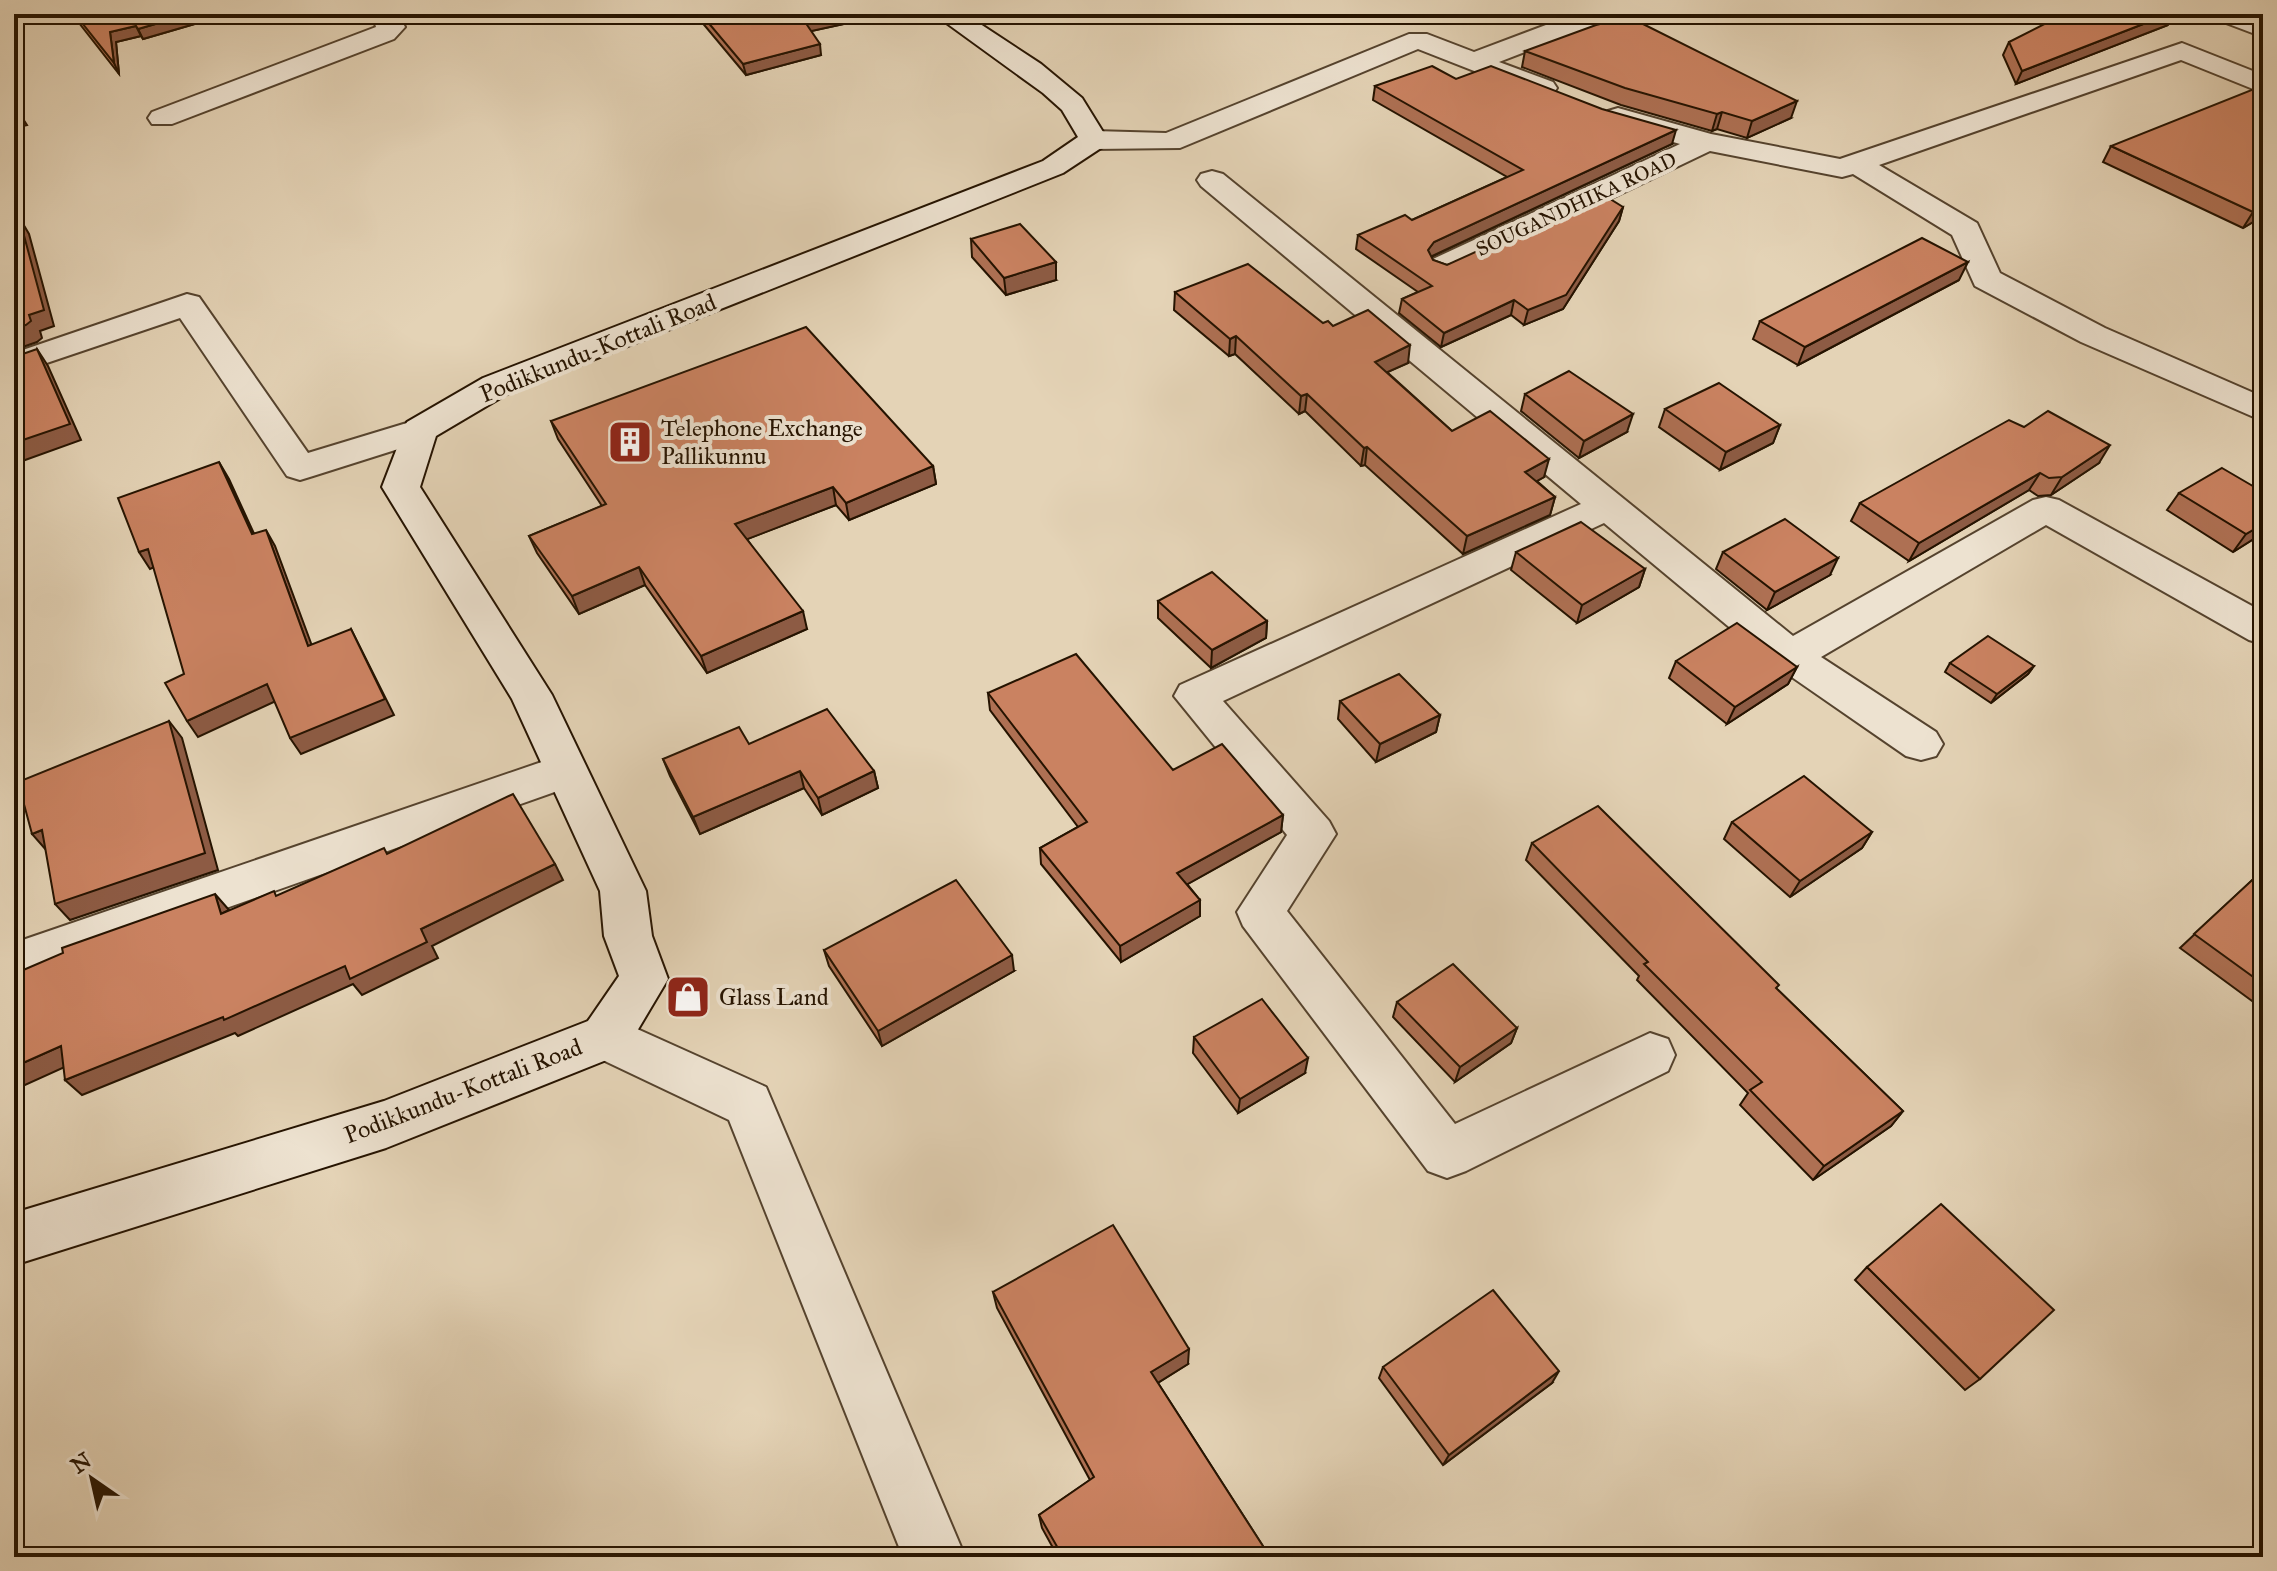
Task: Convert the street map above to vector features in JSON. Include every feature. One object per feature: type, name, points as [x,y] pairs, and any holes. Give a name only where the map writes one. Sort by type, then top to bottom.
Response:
[{"type":"street","points":[[162,118],[385,33],[392,27],[385,14]]},
{"type":"street","points":[[947,14],[1054,88],[1090,123],[1094,140],[1170,142],[1418,40],[1569,99]]},
{"type":"street","points":[[1473,62],[1599,14]]},
{"type":"street","points":[[2227,14],[2263,29]]},
{"type":"street","points":[[1596,109],[1707,142],[1842,168],[2182,51],[2263,85]]},
{"type":"street","name":"Podikkundu-Kottali Road","points":[[14,1239],[386,1124],[606,1037],[644,979],[628,936],[623,891],[531,695],[401,487],[420,430],[495,386],[1053,167],[1094,140]]},
{"type":"street","name":"SOUGANDHIKA ROAD","points":[[1444,266],[1707,142]]},
{"type":"street","points":[[1855,163],[1966,230],[1986,279],[2093,335],[2263,410]]},
{"type":"street","points":[[1212,180],[1790,656],[1921,744]]},
{"type":"street","points":[[14,364],[187,304],[300,468],[420,430]]},
{"type":"street","points":[[1610,505],[1195,696],[1313,834],[1260,912],[1447,1154],[1650,1055]]},
{"type":"street","points":[[1790,656],[2046,509],[2263,630]]},
{"type":"street","points":[[14,963],[565,771]]},
{"type":"street","points":[[606,1037],[748,1104],[930,1547]]},
{"type":"building","points":[[75,14],[190,14],[138,29],[136,26],[110,32],[114,63]]},
{"type":"building","points":[[701,14],[839,14],[805,22],[820,44],[743,64]]},
{"type":"building","points":[[2064,14],[2169,14],[2022,71],[2009,42]]},
{"type":"building","points":[[1629,17],[1797,101],[1752,121],[1625,88],[1525,51],[1596,25]]},
{"type":"building","points":[[1432,66],[1456,79],[1491,66],[1602,109],[1676,130],[1434,242],[1428,250],[1433,260],[1447,265],[1602,194],[1623,207],[1566,295],[1528,310],[1514,300],[1444,333],[1402,299],[1432,286],[1358,235],[1405,215],[1412,220],[1523,170],[1375,86]]},
{"type":"building","points":[[2254,89],[2263,93],[2263,206],[2253,212],[2111,146]]},
{"type":"building","points":[[19,217],[44,310],[29,315],[31,321],[14,330],[14,218]]},
{"type":"building","points":[[1020,224],[1056,262],[1004,278],[971,239]]},
{"type":"building","points":[[1922,238],[1968,262],[1805,347],[1760,321]]},
{"type":"building","points":[[1248,264],[1323,323],[1328,321],[1333,326],[1368,310],[1410,345],[1375,362],[1452,431],[1490,411],[1549,459],[1525,472],[1555,497],[1467,536],[1367,447],[1364,448],[1307,394],[1301,396],[1236,336],[1230,339],[1175,292]]},
{"type":"building","points":[[806,327],[933,466],[846,503],[833,487],[735,524],[803,611],[701,656],[639,567],[572,596],[529,536],[606,504],[551,421]]},
{"type":"building","points":[[37,349],[70,424],[14,443],[14,357]]},
{"type":"building","points":[[1569,371],[1633,414],[1584,441],[1525,394]]},
{"type":"building","points":[[1719,383],[1780,425],[1726,452],[1665,409]]},
{"type":"building","points":[[2048,411],[2110,445],[2062,477],[2049,478],[2040,473],[1919,543],[1860,503],[2009,420],[2024,427]]},
{"type":"building","points":[[219,462],[252,534],[266,530],[308,646],[351,629],[385,699],[290,738],[267,684],[187,721],[165,683],[184,674],[148,549],[139,552],[118,498]]},
{"type":"building","points":[[2222,468],[2263,492],[2263,524],[2246,534],[2179,493]]},
{"type":"building","points":[[1785,519],[1838,558],[1775,592],[1723,552]]},
{"type":"building","points":[[1581,522],[1645,569],[1582,605],[1516,552]]},
{"type":"building","points":[[1212,572],[1267,621],[1212,650],[1158,601]]},
{"type":"building","points":[[1737,623],[1797,667],[1735,707],[1676,661]]},
{"type":"building","points":[[1988,636],[2034,666],[1997,694],[1950,663]]},
{"type":"building","points":[[1076,654],[1173,770],[1222,744],[1283,815],[1177,873],[1200,900],[1120,946],[1040,848],[1087,822],[988,693]]},
{"type":"building","points":[[1399,674],[1440,715],[1380,744],[1340,701]]},
{"type":"building","points":[[827,709],[874,771],[818,798],[800,771],[693,817],[663,759],[739,727],[749,744]]},
{"type":"building","points":[[169,721],[205,853],[55,904],[42,830],[32,834],[18,782]]},
{"type":"building","points":[[1804,776],[1872,832],[1800,881],[1732,822]]},
{"type":"building","points":[[513,794],[555,864],[421,929],[427,942],[350,979],[345,966],[224,1020],[223,1017],[65,1080],[61,1046],[14,1067],[14,974],[63,953],[62,948],[215,894],[221,914],[274,891],[276,896],[384,848],[387,854]]},
{"type":"building","points":[[1598,806],[1779,985],[1776,988],[1903,1111],[1824,1166],[1750,1090],[1762,1082],[1644,964],[1648,962],[1532,843]]},
{"type":"building","points":[[2263,870],[2263,984],[2194,934]]},
{"type":"building","points":[[956,880],[1012,955],[878,1031],[824,950]]},
{"type":"building","points":[[1453,964],[1517,1028],[1460,1067],[1397,1002]]},
{"type":"building","points":[[1262,999],[1308,1058],[1240,1099],[1194,1037]]},
{"type":"building","points":[[1941,1204],[2054,1310],[1980,1379],[1867,1267]]},
{"type":"building","points":[[1113,1225],[1189,1349],[1151,1372],[1270,1557],[1063,1557],[1039,1515],[1094,1477],[993,1292]]},
{"type":"building","points":[[1493,1290],[1559,1371],[1449,1455],[1383,1367]]},
{"type":"place","name":"Telephone Exchange Pallikunnu","points":[[630,442]]},
{"type":"place","name":"Glass Land","points":[[688,997]]}]
